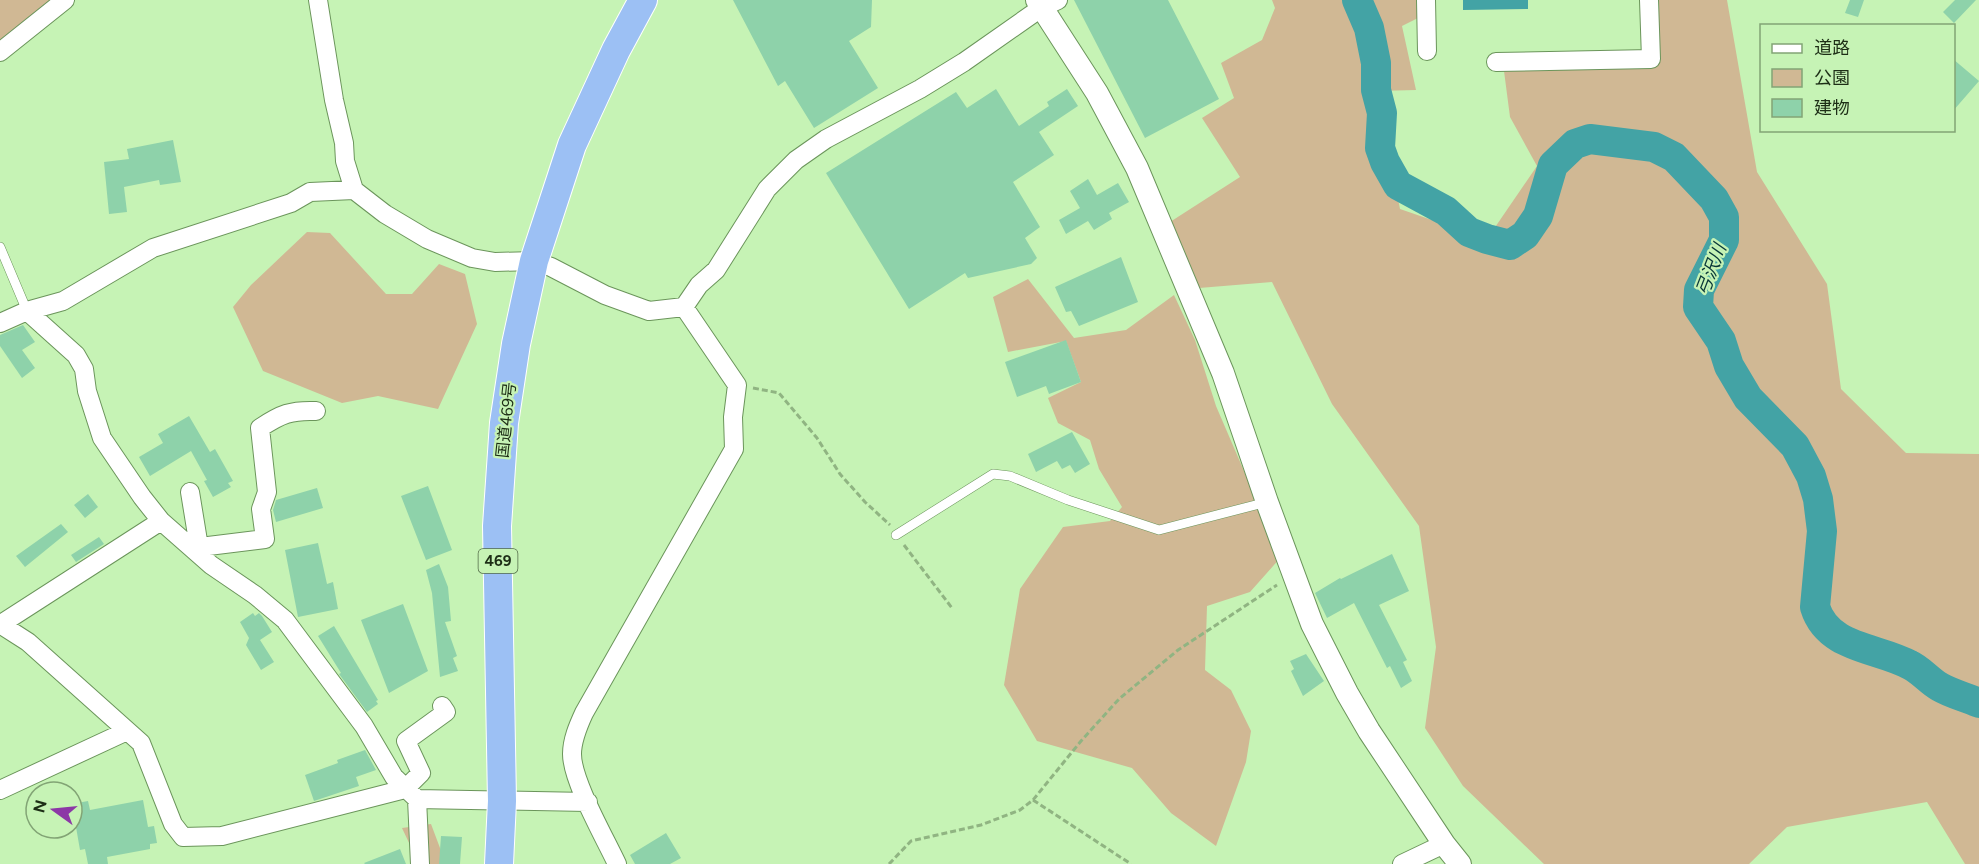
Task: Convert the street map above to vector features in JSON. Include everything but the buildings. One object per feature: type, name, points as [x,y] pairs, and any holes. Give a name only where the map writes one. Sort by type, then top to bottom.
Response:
[{"type":"highway","name":"国道469号","points":[[499,864],[502,801],[497,526],[504,423],[516,344],[534,261],[572,145],[616,50],[643,0]]},
{"type":"street","points":[[0,52],[65,0]]},
{"type":"street","points":[[318,0],[334,100],[344,143],[345,161],[354,190],[385,214],[427,239],[472,258],[495,262],[534,261],[551,267],[605,295],[649,311],[684,307],[699,285],[716,270],[767,189],[796,160],[826,139],[920,89],[964,62],[1045,3],[1137,168],[1223,373],[1312,624],[1347,693],[1369,730],[1444,844],[1460,864]]},
{"type":"street","points":[[1426,0],[1427,51]]},
{"type":"street","points":[[1496,62],[1650,59],[1649,0]]},
{"type":"street","points":[[0,323],[27,311],[63,301],[153,248],[291,203],[310,192],[354,190]]},
{"type":"street","points":[[617,864],[575,774],[572,754],[575,734],[584,713],[734,449],[733,417],[737,385],[684,307]]},
{"type":"street","points":[[27,311],[76,355],[84,369],[87,391],[102,438],[161,521],[196,548],[211,565],[255,595],[285,620],[364,726],[394,777],[411,794]]},
{"type":"street","points":[[196,548],[265,539],[261,509],[267,492],[260,428],[273,419],[295,410],[316,411]]},
{"type":"street","points":[[190,492],[196,548]]},
{"type":"street","points":[[161,521],[1,624],[28,642],[141,743],[173,824],[183,837],[222,836],[411,794],[502,801],[588,802]]},
{"type":"street","points":[[420,864],[411,794],[421,773],[406,741],[446,712],[442,706]]},
{"type":"street","points":[[0,790],[127,731]]},
{"type":"street","points":[[1402,864],[1444,844]]},
{"type":"lane","points":[[0,247],[27,311]]},
{"type":"lane","points":[[896,535],[993,474],[1010,476],[1068,500],[1160,530],[1267,502]]},
{"type":"path","points":[[737,385],[779,393],[817,438],[840,474],[865,502],[894,528],[896,535],[952,608]]},
{"type":"path","points":[[889,864],[912,841],[981,825],[1020,810],[1034,800],[1081,741],[1119,699],[1178,651],[1293,574]]},
{"type":"path","points":[[1034,800],[1131,864]]},
{"type":"green space","points":[[0,0],[72,0],[0,44]]},
{"type":"green space","points":[[1272,0],[1416,0],[1418,18],[1402,26],[1416,90],[1377,91],[1400,209],[1487,239],[1537,166],[1510,117],[1504,71],[1650,63],[1649,0],[1727,0],[1757,172],[1827,284],[1841,389],[1906,453],[1979,454],[1979,864],[1965,864],[1927,802],[1787,827],[1749,864],[1544,864],[1463,786],[1425,728],[1436,647],[1419,526],[1332,404],[1272,282],[1199,288],[1170,222],[1240,177],[1202,118],[1234,98],[1221,63],[1262,40],[1275,8]]},
{"type":"green space","points":[[307,232],[330,233],[386,294],[412,294],[439,264],[465,274],[477,324],[438,409],[378,396],[342,403],[263,371],[233,307],[251,285]]},
{"type":"green space","points":[[1028,279],[1074,338],[1126,330],[1174,295],[1195,340],[1216,406],[1281,557],[1250,592],[1207,606],[1205,670],[1231,690],[1251,731],[1246,762],[1216,846],[1171,813],[1132,768],[1037,741],[1004,685],[1020,589],[1063,527],[1110,521],[1122,507],[1099,469],[1090,440],[1058,423],[1048,398],[1081,382],[1066,341],[1008,352],[993,297]]},
{"type":"green space","points":[[431,824],[446,864],[419,864],[402,828]]},
{"type":"water","points":[[1463,0],[1528,0],[1528,9],[1463,10]]},
{"type":"waterway","name":"弓沢川","points":[[1357,0],[1369,28],[1376,63],[1376,90],[1382,113],[1380,148],[1385,162],[1398,185],[1446,211],[1469,232],[1510,245],[1525,235],[1538,216],[1553,165],[1575,144],[1590,139],[1654,147],[1674,157],[1714,199],[1724,217],[1724,240],[1699,290],[1698,307],[1721,341],[1729,366],[1748,398],[1795,446],[1811,476],[1818,499],[1822,531],[1815,607],[1821,621],[1842,639],[1910,665],[1949,692],[1979,703]]}]
